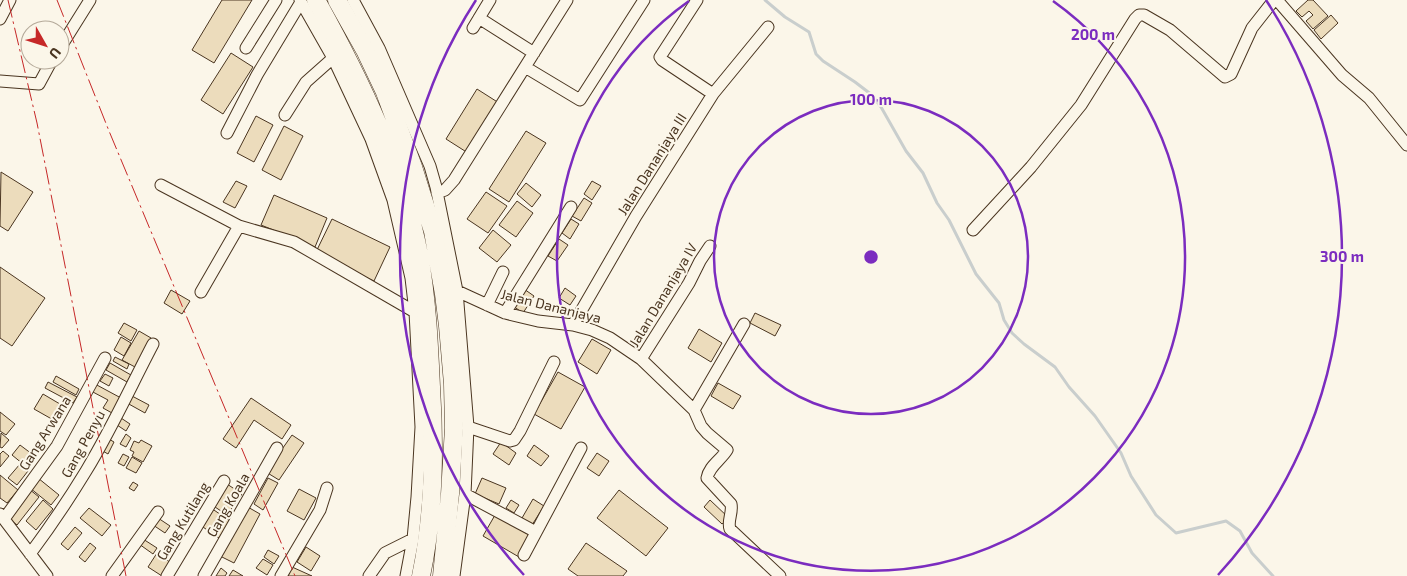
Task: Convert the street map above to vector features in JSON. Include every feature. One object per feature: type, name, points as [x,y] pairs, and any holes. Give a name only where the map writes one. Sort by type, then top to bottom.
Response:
[{"type":"highway","points":[[337,0],[365,50],[431,188],[433,231],[444,294],[452,384],[454,428],[452,462],[452,576]]},
{"type":"highway","points":[[306,1],[341,44],[365,95],[395,167],[398,198],[418,254],[429,324],[434,443],[425,478],[431,502],[421,576]]},
{"type":"street","points":[[0,19],[10,0]]},
{"type":"street","points":[[70,32],[90,0]]},
{"type":"street","points":[[246,48],[276,0]]},
{"type":"street","points":[[353,0],[379,48],[431,188],[458,291],[468,427],[465,494],[452,576]]},
{"type":"street","points":[[473,28],[490,0]]},
{"type":"street","points":[[431,188],[444,190],[454,180],[567,0]]},
{"type":"street","points":[[525,67],[580,100],[644,0]]},
{"type":"street","points":[[697,0],[660,57],[713,94]]},
{"type":"street","points":[[974,230],[1032,166],[1081,105],[1134,19],[1139,15],[1144,15],[1170,30],[1224,77],[1228,76],[1233,69],[1252,28],[1276,0],[1342,75],[1369,98],[1407,145]]},
{"type":"street","points":[[306,1],[398,198],[415,312],[425,478],[406,576]]},
{"type":"street","points":[[227,132],[257,74],[306,1]]},
{"type":"street","points":[[479,18],[534,53]]},
{"type":"street","name":"Jalan Dananjaya III","points":[[573,325],[636,216],[713,94],[768,27]]},
{"type":"street","points":[[285,115],[306,82],[333,58]]},
{"type":"street","points":[[0,81],[39,84],[47,70]]},
{"type":"street","points":[[161,185],[240,226],[294,242],[415,312]]},
{"type":"street","points":[[505,313],[571,207]]},
{"type":"street","points":[[201,292],[240,226]]},
{"type":"street","name":"Jalan Dananjaya IV","points":[[641,359],[710,246]]},
{"type":"street","points":[[487,305],[503,272]]},
{"type":"street","name":"Jalan Dananjaya","points":[[458,291],[505,313],[592,330],[610,338],[641,359],[694,410],[701,426],[727,450],[723,458],[711,468],[706,476],[711,484],[731,504],[730,529],[780,576]]},
{"type":"street","points":[[694,410],[744,324]]},
{"type":"street","name":"Gang Penyu","points":[[30,554],[66,504],[87,470],[153,344]]},
{"type":"street","name":"Gang Arwana","points":[[2,517],[57,446],[104,358]]},
{"type":"street","points":[[468,427],[510,441],[517,438],[554,362]]},
{"type":"street","name":"Gang Koala","points":[[204,576],[277,448]]},
{"type":"street","points":[[524,555],[582,448]]},
{"type":"street","name":"Gang Kutilang","points":[[166,576],[224,481]]},
{"type":"street","points":[[281,576],[320,510],[327,488]]},
{"type":"street","points":[[465,494],[536,532]]},
{"type":"street","points":[[112,576],[158,512]]},
{"type":"street","points":[[2,517],[47,576]]},
{"type":"street","points":[[369,576],[385,554],[413,538]]},
{"type":"building","points":[[222,0],[252,0],[214,63],[192,50]]},
{"type":"building","points":[[1308,0],[1313,0],[1328,16],[1313,29],[1306,21],[1313,15],[1309,11],[1302,17],[1296,11]]},
{"type":"building","points":[[1331,15],[1338,23],[1321,39],[1314,30]]},
{"type":"building","points":[[231,53],[253,67],[223,114],[201,100]]},
{"type":"building","points":[[477,89],[499,103],[468,153],[446,139]]},
{"type":"building","points":[[256,116],[273,125],[254,162],[237,153]]},
{"type":"building","points":[[284,126],[303,136],[281,180],[262,170]]},
{"type":"building","points":[[526,131],[546,143],[509,202],[489,189]]},
{"type":"building","points":[[1,172],[33,192],[8,231],[0,226]]},
{"type":"building","points":[[236,181],[247,186],[235,208],[223,202]]},
{"type":"building","points":[[592,181],[601,186],[592,200],[584,194]]},
{"type":"building","points":[[526,183],[541,195],[532,207],[517,194]]},
{"type":"building","points":[[486,192],[507,206],[488,233],[467,219]]},
{"type":"building","points":[[274,195],[327,218],[315,247],[261,225]]},
{"type":"building","points":[[584,198],[592,203],[581,221],[572,216]]},
{"type":"building","points":[[517,201],[533,213],[516,237],[499,225]]},
{"type":"building","points":[[332,219],[390,247],[374,281],[315,254]]},
{"type":"building","points":[[571,219],[579,224],[570,239],[562,233]]},
{"type":"building","points":[[493,230],[511,245],[497,262],[479,248]]},
{"type":"building","points":[[559,239],[568,245],[557,261],[548,256]]},
{"type":"building","points":[[0,267],[45,298],[12,346],[0,338]]},
{"type":"building","points":[[565,288],[576,296],[570,305],[559,298]]},
{"type":"building","points":[[524,289],[534,296],[523,313],[513,306]]},
{"type":"building","points":[[171,290],[190,301],[182,314],[164,303]]},
{"type":"building","points":[[755,313],[781,325],[775,336],[750,323]]},
{"type":"building","points":[[124,323],[137,330],[131,341],[118,333]]},
{"type":"building","points":[[699,329],[722,343],[711,362],[688,348]]},
{"type":"building","points":[[139,331],[151,338],[135,367],[122,360]]},
{"type":"building","points":[[121,337],[131,343],[124,356],[114,350]]},
{"type":"building","points":[[592,339],[611,350],[597,374],[578,362]]},
{"type":"building","points":[[115,357],[129,364],[127,369],[113,361]]},
{"type":"building","points":[[110,363],[131,375],[127,382],[106,370]]},
{"type":"building","points":[[558,372],[585,387],[561,429],[534,414]]},
{"type":"building","points":[[105,374],[113,378],[109,386],[100,381]]},
{"type":"building","points":[[56,376],[79,389],[76,395],[53,382]]},
{"type":"building","points":[[48,382],[77,397],[73,403],[45,388]]},
{"type":"building","points":[[718,383],[741,396],[733,409],[711,396]]},
{"type":"building","points":[[95,384],[121,398],[112,413],[103,408],[108,400],[91,391]]},
{"type":"building","points":[[43,394],[65,407],[57,422],[34,409]]},
{"type":"building","points":[[132,396],[149,405],[145,413],[127,403]]},
{"type":"building","points":[[251,398],[291,425],[282,439],[254,420],[236,448],[223,439]]},
{"type":"building","points":[[0,412],[15,424],[6,435],[0,431]]},
{"type":"building","points":[[121,418],[130,424],[126,431],[117,425]]},
{"type":"building","points":[[1,433],[9,440],[2,448],[0,447]]},
{"type":"building","points":[[126,434],[131,438],[126,447],[120,444]]},
{"type":"building","points":[[292,435],[304,443],[279,480],[266,472]]},
{"type":"building","points":[[107,438],[114,442],[108,454],[101,450]]},
{"type":"building","points":[[141,440],[152,446],[143,462],[132,456],[134,452],[130,450],[134,441],[139,443]]},
{"type":"building","points":[[501,442],[516,453],[509,465],[493,454]]},
{"type":"building","points":[[20,445],[32,454],[23,464],[12,455]]},
{"type":"building","points":[[534,445],[549,456],[541,466],[527,456]]},
{"type":"building","points":[[3,451],[9,456],[0,467],[0,454]]},
{"type":"building","points":[[597,453],[609,461],[599,476],[587,468]]},
{"type":"building","points":[[123,454],[129,457],[124,466],[118,463]]},
{"type":"building","points":[[132,457],[142,463],[136,473],[126,468]]},
{"type":"building","points":[[20,464],[28,471],[17,485],[8,478]]},
{"type":"building","points":[[0,475],[18,490],[7,503],[0,498]]},
{"type":"building","points":[[38,478],[59,495],[51,505],[30,488]]},
{"type":"building","points":[[268,478],[278,483],[263,510],[254,504]]},
{"type":"building","points":[[482,478],[506,488],[499,504],[475,494]]},
{"type":"building","points":[[133,482],[138,485],[134,491],[129,488]]},
{"type":"building","points":[[227,484],[242,494],[227,515],[212,505]]},
{"type":"building","points":[[29,489],[39,497],[17,525],[7,517]]},
{"type":"building","points":[[299,489],[316,498],[304,520],[287,511]]},
{"type":"building","points":[[619,490],[668,528],[646,556],[597,518]]},
{"type":"building","points":[[533,499],[544,506],[532,525],[522,518]]},
{"type":"building","points":[[43,500],[53,509],[36,530],[26,521]]},
{"type":"building","points":[[511,500],[519,505],[514,513],[506,508]]},
{"type":"building","points":[[710,500],[729,518],[722,524],[704,507]]},
{"type":"building","points":[[246,506],[260,514],[234,563],[220,556]]},
{"type":"building","points":[[89,508],[111,525],[102,536],[80,518]]},
{"type":"building","points":[[211,508],[230,521],[219,538],[200,525]]},
{"type":"building","points":[[495,515],[531,536],[519,557],[483,536]]},
{"type":"building","points":[[158,518],[170,526],[165,533],[153,525]]},
{"type":"building","points":[[75,527],[82,533],[68,550],[61,544]]},
{"type":"building","points":[[143,539],[157,548],[153,554],[139,544]]},
{"type":"building","points":[[90,543],[96,548],[85,562],[79,557]]},
{"type":"building","points":[[586,543],[627,571],[623,576],[578,576],[568,569]]},
{"type":"building","points":[[306,547],[320,556],[311,571],[297,562]]},
{"type":"building","points":[[268,550],[279,556],[274,564],[264,557]]},
{"type":"building","points":[[157,553],[171,563],[162,576],[148,567]]},
{"type":"building","points":[[263,559],[273,565],[267,575],[256,568]]},
{"type":"building","points":[[292,567],[312,576],[288,576]]},
{"type":"building","points":[[221,568],[227,573],[225,576],[216,576]]},
{"type":"building","points":[[233,570],[243,576],[229,576]]},
{"type":"waterway","points":[[765,0],[785,17],[809,32],[816,54],[823,61],[872,95],[906,151],[923,173],[937,203],[949,220],[976,274],[999,303],[1004,320],[1012,333],[1055,367],[1069,387],[1095,416],[1121,453],[1131,476],[1156,515],[1176,533],[1226,521],[1240,531],[1252,553],[1273,576]]},
{"type":"power","points":[[8,0],[37,123],[126,576]]},
{"type":"power","points":[[57,0],[109,131],[295,576]]}]
